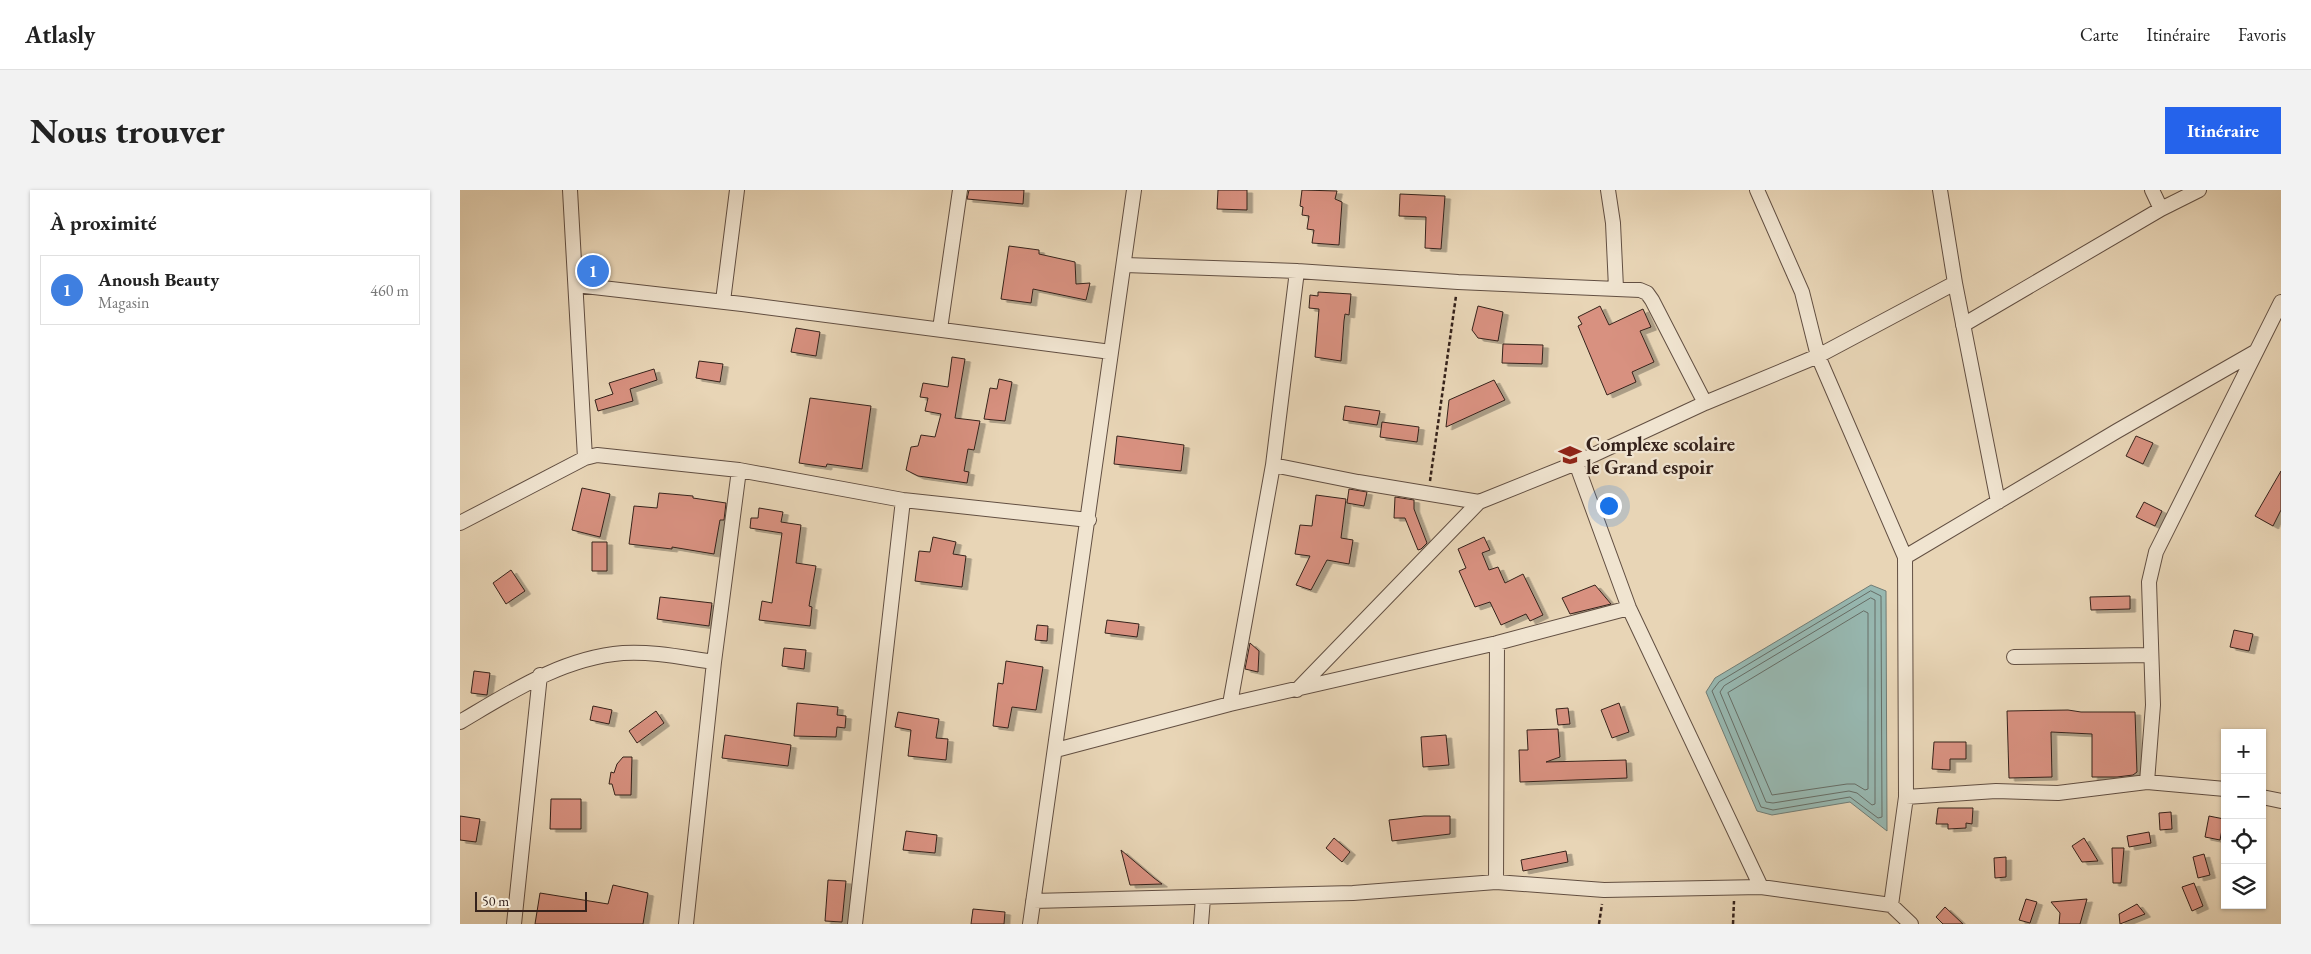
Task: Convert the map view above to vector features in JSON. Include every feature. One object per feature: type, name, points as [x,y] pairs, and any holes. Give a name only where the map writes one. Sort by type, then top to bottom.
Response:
[{"type":"street","points":[[570,190],[585,458]]},
{"type":"street","points":[[723,301],[737,190]]},
{"type":"street","points":[[940,329],[960,190]]},
{"type":"street","points":[[1030,924],[1089,520],[1134,190]]},
{"type":"street","points":[[1608,190],[1613,223],[1616,288]]},
{"type":"street","points":[[1757,190],[1802,292],[1818,356],[1905,557],[1906,797],[1891,905]]},
{"type":"street","points":[[1940,190],[1955,283],[1998,502]]},
{"type":"street","points":[[2152,190],[2161,209]]},
{"type":"street","points":[[1963,325],[2161,209],[2199,190]]},
{"type":"street","points":[[1125,265],[1297,271],[1458,282],[1616,288],[1647,293],[1705,403]]},
{"type":"street","points":[[1230,704],[1273,465],[1297,271]]},
{"type":"street","points":[[1296,691],[1479,502],[1576,463],[1705,403],[1818,356],[1955,283]]},
{"type":"street","points":[[576,285],[723,301],[1111,352]]},
{"type":"street","points":[[2147,782],[2153,706],[2149,582],[2156,552],[2255,352],[2280,309]]},
{"type":"street","points":[[1905,557],[2255,352]]},
{"type":"street","points":[[460,523],[585,458],[597,456],[739,470],[904,500],[1089,520]]},
{"type":"street","points":[[1576,463],[1629,608],[1760,887]]},
{"type":"street","points":[[1273,465],[1358,482],[1479,502]]},
{"type":"street","points":[[686,924],[714,662],[739,470]]},
{"type":"street","points":[[855,924],[904,500]]},
{"type":"street","points":[[1056,750],[1230,704],[1296,691],[1497,643],[1629,608]]},
{"type":"street","points":[[1496,882],[1497,643]]},
{"type":"street","points":[[460,722],[540,675],[596,657],[624,653],[714,662]]},
{"type":"street","points":[[2014,657],[2151,655]]},
{"type":"street","points":[[514,924],[540,675]]},
{"type":"street","points":[[1906,797],[1996,791],[2058,793],[2147,782],[2221,789]]},
{"type":"street","points":[[2266,798],[2281,801]]},
{"type":"street","points":[[1033,902],[1353,893],[1496,882],[1604,890],[1760,887],[1891,905],[1911,924]]},
{"type":"street","points":[[1201,924],[1203,898]]},
{"type":"path","points":[[1428,493],[1458,282]]},
{"type":"path","points":[[1733,924],[1734,888]]},
{"type":"path","points":[[1599,924],[1604,890]]},
{"type":"water","points":[[1871,585],[1886,591],[1887,831],[1850,802],[1772,815],[1757,811],[1706,692],[1715,678]]},
{"type":"building","points":[[969,190],[1024,190],[1023,204],[967,199]]},
{"type":"building","points":[[1218,190],[1247,190],[1247,210],[1217,209]]},
{"type":"building","points":[[1302,190],[1337,191],[1335,199],[1342,202],[1339,245],[1312,243],[1314,230],[1307,229],[1309,216],[1302,215],[1303,207],[1300,206]]},
{"type":"building","points":[[1400,194],[1445,196],[1441,249],[1425,248],[1426,217],[1399,216]]},
{"type":"building","points":[[1009,246],[1039,250],[1039,254],[1075,262],[1076,284],[1090,283],[1086,300],[1033,289],[1031,303],[1001,299]]},
{"type":"building","points":[[1318,292],[1351,294],[1349,315],[1345,314],[1341,361],[1315,357],[1319,309],[1309,308],[1310,295],[1318,296]]},
{"type":"building","points":[[1478,306],[1503,312],[1498,341],[1478,338],[1472,330]]},
{"type":"building","points":[[1600,306],[1609,325],[1643,309],[1651,327],[1640,331],[1654,362],[1632,372],[1636,382],[1607,395],[1578,326],[1582,324],[1578,317]]},
{"type":"building","points":[[796,328],[820,332],[816,356],[791,352]]},
{"type":"building","points":[[1503,344],[1543,345],[1542,364],[1502,363]]},
{"type":"building","points":[[952,357],[965,359],[955,418],[980,421],[974,450],[968,449],[964,471],[969,472],[967,483],[918,476],[906,470],[911,447],[918,446],[921,435],[935,437],[941,414],[925,411],[928,398],[920,397],[923,383],[948,387]]},
{"type":"building","points":[[699,361],[723,364],[720,382],[696,378]]},
{"type":"building","points":[[654,369],[657,380],[630,389],[633,401],[598,411],[595,400],[613,394],[609,383]]},
{"type":"building","points":[[999,379],[1012,382],[1005,421],[984,419],[990,388],[997,389]]},
{"type":"building","points":[[1494,380],[1505,400],[1446,427],[1449,400]]},
{"type":"building","points":[[810,398],[871,406],[862,469],[827,464],[826,467],[799,463]]},
{"type":"building","points":[[1345,406],[1380,411],[1377,425],[1343,420]]},
{"type":"building","points":[[1382,422],[1419,427],[1417,442],[1380,437]]},
{"type":"building","points":[[1117,436],[1184,445],[1181,471],[1114,464]]},
{"type":"building","points":[[2136,436],[2153,443],[2143,464],[2126,456]]},
{"type":"building","points":[[2281,471],[2281,510],[2273,526],[2255,516]]},
{"type":"building","points":[[582,488],[610,494],[600,537],[572,530]]},
{"type":"building","points":[[1349,489],[1367,492],[1364,506],[1347,503]]},
{"type":"building","points":[[659,493],[693,496],[693,498],[726,503],[724,520],[720,520],[714,554],[672,547],[672,549],[629,544],[634,506],[657,508]]},
{"type":"building","points":[[1316,495],[1346,499],[1341,538],[1353,540],[1349,564],[1327,560],[1311,590],[1296,585],[1310,556],[1295,554],[1300,525],[1312,526]]},
{"type":"building","points":[[1395,497],[1414,500],[1414,509],[1427,543],[1421,549],[1418,550],[1405,518],[1394,518]]},
{"type":"building","points":[[2144,502],[2162,511],[2155,526],[2136,517]]},
{"type":"building","points":[[759,508],[783,512],[781,522],[801,525],[796,563],[816,566],[809,606],[812,607],[810,626],[759,620],[762,601],[772,603],[782,533],[750,528],[751,518],[758,518]]},
{"type":"building","points":[[933,537],[956,542],[953,554],[966,556],[962,587],[915,581],[919,551],[930,552]]},
{"type":"building","points":[[1484,537],[1490,550],[1482,553],[1489,570],[1498,567],[1505,583],[1523,574],[1543,615],[1530,621],[1526,614],[1501,625],[1490,602],[1475,607],[1459,571],[1466,568],[1458,549]]},
{"type":"building","points":[[592,542],[607,542],[607,571],[592,571]]},
{"type":"building","points":[[511,570],[525,591],[506,604],[493,583]]},
{"type":"building","points":[[1595,585],[1611,604],[1570,614],[1562,598]]},
{"type":"building","points":[[2130,596],[2130,609],[2091,610],[2090,597]]},
{"type":"building","points":[[660,597],[712,603],[709,626],[657,619]]},
{"type":"building","points":[[1107,620],[1139,624],[1137,637],[1105,633]]},
{"type":"building","points":[[1037,625],[1048,626],[1047,641],[1035,640]]},
{"type":"building","points":[[2234,630],[2253,634],[2249,651],[2230,647]]},
{"type":"building","points":[[1250,643],[1259,651],[1258,672],[1245,669]]},
{"type":"building","points":[[784,648],[806,650],[804,669],[782,666]]},
{"type":"building","points":[[1006,661],[1043,667],[1036,710],[1012,707],[1008,728],[993,726],[998,683],[1003,684]]},
{"type":"building","points":[[474,671],[490,673],[487,695],[471,693]]},
{"type":"building","points":[[797,703],[838,707],[837,715],[846,716],[845,728],[837,727],[836,737],[794,736]]},
{"type":"building","points":[[1619,703],[1629,732],[1612,738],[1601,710]]},
{"type":"building","points":[[593,706],[612,710],[609,724],[590,720]]},
{"type":"building","points":[[1568,708],[1570,724],[1558,725],[1556,709]]},
{"type":"building","points":[[2068,710],[2081,712],[2135,712],[2137,772],[2133,775],[2117,777],[2092,777],[2092,734],[2051,732],[2052,777],[2009,778],[2007,711]]},
{"type":"building","points":[[656,711],[664,723],[637,743],[629,731]]},
{"type":"building","points":[[898,712],[939,719],[936,738],[948,739],[946,760],[908,756],[911,730],[895,727]]},
{"type":"building","points":[[1558,729],[1560,757],[1546,762],[1626,760],[1627,778],[1520,782],[1519,750],[1528,750],[1527,730]]},
{"type":"building","points":[[725,735],[791,745],[788,766],[722,758]]},
{"type":"building","points":[[1446,735],[1449,765],[1423,767],[1421,737]]},
{"type":"building","points":[[1934,742],[1966,742],[1966,759],[1950,759],[1950,770],[1932,769]]},
{"type":"building","points":[[623,757],[632,757],[631,795],[615,795],[612,784],[609,784],[611,772],[614,773],[617,764]]},
{"type":"building","points":[[551,799],[581,799],[581,829],[550,829]]},
{"type":"building","points":[[1938,808],[1973,808],[1972,824],[1966,823],[1966,828],[1948,829],[1948,824],[1936,824]]},
{"type":"building","points":[[2171,812],[2172,829],[2160,830],[2159,813]]},
{"type":"building","points":[[460,816],[480,819],[476,842],[460,840]]},
{"type":"building","points":[[1424,816],[1450,816],[1450,834],[1392,841],[1389,820]]},
{"type":"building","points":[[2209,816],[2221,818],[2220,840],[2205,837]]},
{"type":"building","points":[[906,831],[937,835],[935,853],[903,850]]},
{"type":"building","points":[[2149,832],[2151,843],[2129,847],[2127,836]]},
{"type":"building","points":[[1334,838],[1350,852],[1342,862],[1326,848]]},
{"type":"building","points":[[2084,838],[2098,861],[2082,862],[2072,846]]},
{"type":"building","points":[[2112,848],[2124,848],[2121,883],[2113,883]]},
{"type":"building","points":[[1121,850],[1154,878],[1162,884],[1130,885]]},
{"type":"building","points":[[1566,851],[1568,862],[1523,871],[1521,860]]},
{"type":"building","points":[[2204,854],[2210,875],[2198,878],[2193,857]]},
{"type":"building","points":[[2006,857],[2006,877],[1995,878],[1994,858]]},
{"type":"building","points":[[828,880],[846,881],[842,922],[825,921]]},
{"type":"building","points":[[2194,883],[2203,906],[2192,911],[2182,887]]},
{"type":"building","points":[[613,885],[648,893],[643,924],[535,924],[540,893],[608,904]]},
{"type":"building","points":[[2026,899],[2037,902],[2030,923],[2019,920]]},
{"type":"building","points":[[2087,899],[2080,924],[2059,924],[2060,913],[2051,902]]},
{"type":"building","points":[[2137,904],[2145,914],[2120,924],[2119,914]]},
{"type":"building","points":[[1945,907],[1963,924],[1943,924],[1936,917]]},
{"type":"building","points":[[973,909],[1005,912],[1004,924],[971,924]]},
{"type":"place","name":"Anoush Beauty","points":[[593,271]]},
{"type":"place","name":"Complexe scolaire le Grand espoir","points":[[1570,455]]}]
